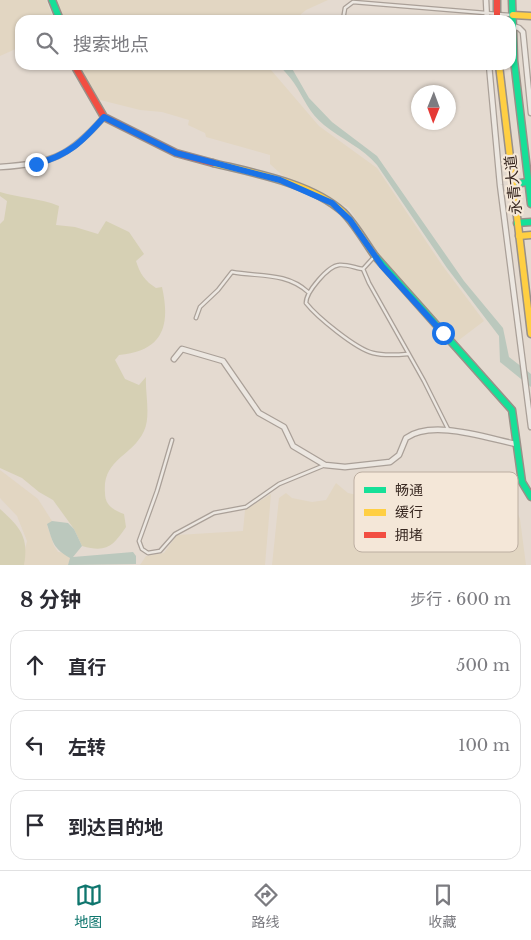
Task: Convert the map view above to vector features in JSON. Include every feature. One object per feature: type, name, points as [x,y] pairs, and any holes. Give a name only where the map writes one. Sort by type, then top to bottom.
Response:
[{"type":"street","points":[[52,0],[58,15]]},
{"type":"street","points":[[486,0],[486,14]]},
{"type":"street","points":[[496,0],[497,15]]},
{"type":"street","name":"永青大道","points":[[512,0],[512,15]]},
{"type":"street","points":[[516,15],[531,16]]},
{"type":"street","points":[[516,28],[523,32],[531,113]]},
{"type":"street","points":[[77,70],[98,110],[104,117],[176,153],[262,174],[328,200],[344,213],[374,256],[510,407],[515,419],[516,444],[522,482],[531,497]]},
{"type":"street","points":[[489,70],[500,185],[531,427]]},
{"type":"street","name":"永青大道","points":[[500,70],[517,223],[528,280],[531,334]]},
{"type":"street","name":"永青大道","points":[[516,70],[531,204]]},
{"type":"street","points":[[0,167],[36,164],[64,154],[75,148],[104,117]]},
{"type":"street","points":[[513,184],[529,187]]},
{"type":"street","points":[[517,223],[531,222]]},
{"type":"street","points":[[519,236],[531,235]]},
{"type":"street","points":[[174,359],[182,349],[223,362],[259,413],[284,427],[293,446],[325,466],[345,467],[390,462],[399,456],[406,438],[413,433],[435,429],[516,444]]},
{"type":"lane","points":[[344,15],[345,8],[353,2],[490,15]]},
{"type":"lane","points":[[363,270],[374,256]]},
{"type":"lane","points":[[408,354],[377,354],[362,349],[309,307],[306,303],[308,292],[336,265],[343,264],[363,270],[374,294],[408,354],[449,431]]},
{"type":"lane","points":[[196,318],[200,307],[218,290],[232,272],[286,278],[300,285],[308,292]]},
{"type":"lane","points":[[172,440],[157,491],[139,541],[142,549],[148,553],[160,552],[175,534],[201,520],[214,514],[246,507],[279,484],[325,466]]},
{"type":"shaded area","points":[[0,0],[46,0],[52,15],[15,15],[15,49],[0,56]]},
{"type":"shaded area","points":[[54,0],[328,0],[306,10],[300,15],[61,15]]},
{"type":"shaded area","points":[[82,70],[271,70],[319,126],[377,168],[442,265],[484,321],[455,343],[383,263],[349,208],[282,175],[270,164],[270,155],[206,137],[205,133],[188,125],[189,120],[162,112],[140,110],[96,99]]},
{"type":"shaded area","points":[[283,70],[293,70],[309,98],[332,122],[377,156],[464,281],[503,328],[509,357],[531,374],[531,387],[500,362],[499,336],[447,268],[377,165],[359,149],[319,120]]},
{"type":"shaded area","points":[[0,192],[59,206],[56,225],[75,227],[98,234],[106,221],[129,232],[144,254],[136,261],[141,273],[156,288],[162,287],[165,314],[164,325],[160,334],[154,342],[145,348],[134,353],[119,355],[115,360],[125,379],[139,385],[146,377],[147,418],[144,431],[139,440],[113,465],[108,473],[105,482],[106,501],[113,509],[124,514],[126,527],[113,543],[103,548],[82,546],[74,529],[53,500],[39,492],[22,478],[0,468],[0,224],[4,220],[7,201],[0,196]]},
{"type":"shaded area","points":[[0,470],[38,499],[52,521],[47,525],[54,546],[58,552],[68,553],[71,558],[68,565],[21,565],[27,541],[17,516],[0,498]]},
{"type":"shaded area","points":[[336,483],[348,493],[354,494],[354,552],[518,552],[518,514],[526,565],[272,565],[279,498],[286,493],[292,498],[312,502],[326,500]]},
{"type":"shaded area","points":[[271,494],[265,565],[140,565],[146,556],[164,553],[177,535],[243,531],[245,510]]},
{"type":"shaded area","points":[[0,509],[18,527],[24,540],[24,565],[0,565]]},
{"type":"shaded area","points":[[52,521],[68,523],[74,529],[82,546],[73,557],[133,552],[136,556],[136,564],[68,565],[70,558],[57,548],[51,536],[47,524]]},
{"type":"traffic: fast","points":[[52,0],[58,15]]},
{"type":"traffic: fast","points":[[512,0],[512,15]]},
{"type":"traffic: fast","points":[[515,70],[531,204]]},
{"type":"traffic: fast","points":[[513,184],[528,182]]},
{"type":"traffic: fast","points":[[517,223],[531,222]]},
{"type":"traffic: fast","points":[[375,256],[512,410],[522,482],[531,497]]},
{"type":"traffic: slow","points":[[516,15],[531,16]]},
{"type":"traffic: slow","points":[[500,70],[531,334]]},
{"type":"traffic: slow","points":[[213,163],[281,180],[299,186],[330,202],[343,212],[375,256]]},
{"type":"traffic: slow","points":[[519,236],[531,235]]},
{"type":"traffic: jam","points":[[497,0],[497,15]]},
{"type":"traffic: jam","points":[[77,70],[104,117],[176,153],[213,163]]},
{"type":"route","points":[[36,164],[53,159],[75,148],[104,117],[176,153],[209,163],[262,174],[310,192],[328,200],[344,213],[382,266],[443,333]]}]
